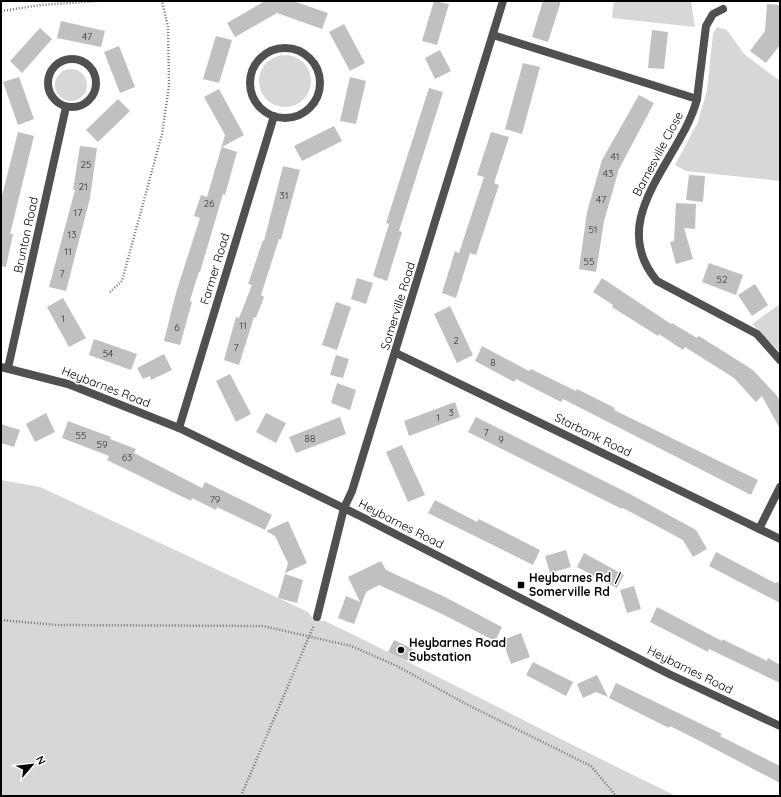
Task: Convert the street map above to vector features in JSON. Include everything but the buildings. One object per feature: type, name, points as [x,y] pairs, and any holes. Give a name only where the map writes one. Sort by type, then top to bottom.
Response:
[{"type":"street","name":"Somerville Road","points":[[317,617],[344,508],[352,491],[396,353],[503,1]]},
{"type":"street","points":[[697,99],[706,26],[713,14],[723,9]]},
{"type":"street","name":"Barnesville Close","points":[[493,35],[697,99],[693,116],[645,200],[639,231],[641,252],[650,273],[657,281],[757,334],[780,360]]},
{"type":"street","points":[[288,48],[302,52],[313,62],[319,75],[319,90],[316,97],[313,103],[302,113],[288,118],[274,116],[261,109],[252,97],[249,83],[252,68],[261,56],[274,49],[288,48]]},
{"type":"street","points":[[72,59],[81,61],[88,66],[93,74],[96,82],[94,91],[84,104],[75,107],[66,107],[58,103],[52,97],[48,89],[50,72],[56,65],[64,60],[72,59]]},
{"type":"street","name":"Brunton Road","points":[[5,367],[66,107]]},
{"type":"street","name":"Farmer Road","points":[[179,428],[274,116]]},
{"type":"street","name":"Starbank Road","points":[[396,353],[780,539]]},
{"type":"street","name":"Heybarnes Road","points":[[5,367],[68,384],[179,428],[344,508],[668,674],[780,726]]},
{"type":"street","points":[[759,529],[780,488]]},
{"type":"path","points":[[1,11],[41,4],[98,1]]},
{"type":"path","points":[[110,292],[122,281],[162,134],[169,86],[168,27],[162,1]]},
{"type":"path","points":[[241,796],[317,617]]},
{"type":"path","points":[[1,620],[57,624],[263,626],[351,646],[397,666],[468,705],[591,766],[616,796]]},
{"type":"shaded area","points":[[614,1],[691,1],[695,27],[612,18]]},
{"type":"shaded area","points":[[717,27],[727,30],[744,54],[780,81],[780,181],[686,171],[675,165],[698,122],[707,90],[713,34]]},
{"type":"shaded area","points":[[280,55],[290,55],[304,62],[311,76],[311,86],[304,100],[290,107],[280,107],[270,103],[263,96],[259,86],[259,76],[263,66],[270,59]]},
{"type":"shaded area","points":[[68,69],[74,69],[84,76],[87,85],[86,91],[80,98],[74,101],[68,101],[58,94],[55,88],[55,82],[62,72]]},
{"type":"shaded area","points":[[780,304],[780,352],[752,324]]},
{"type":"shaded area","points":[[1,480],[40,487],[308,612],[315,621],[325,621],[676,796],[1,796]]},
{"type":"place","name":"Heybarnes Rd / Somerville Rd","points":[[521,585]]},
{"type":"place","name":"Heybarnes Road Substation","points":[[401,650]]}]
